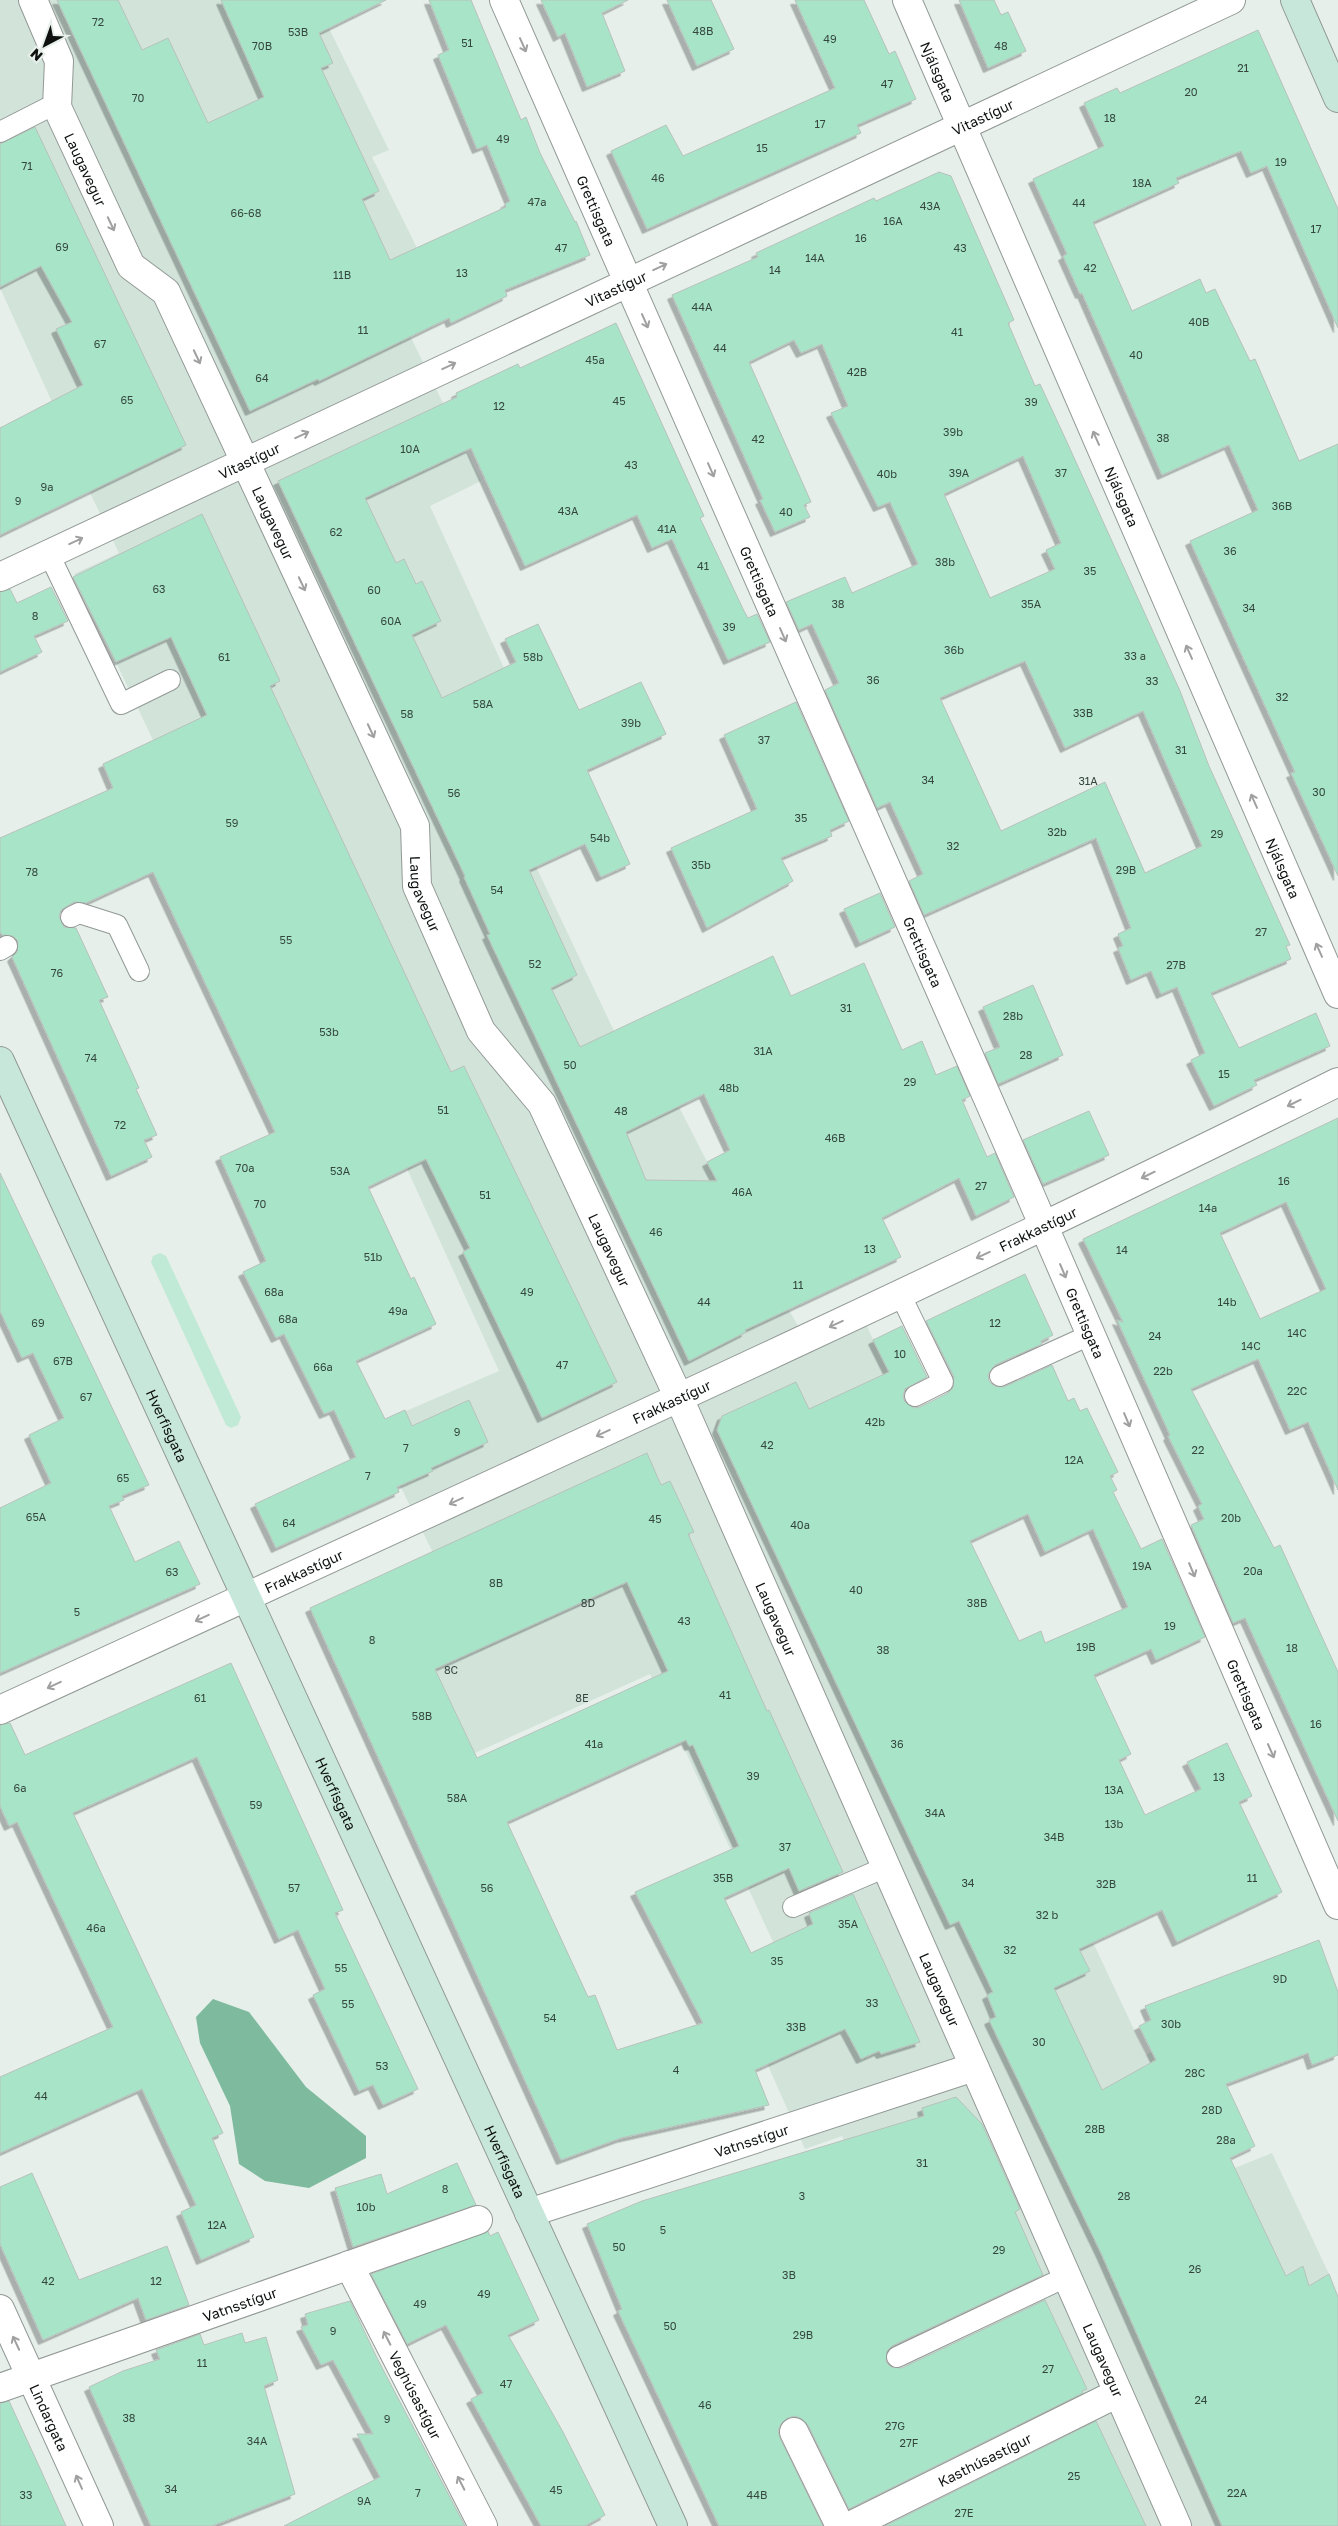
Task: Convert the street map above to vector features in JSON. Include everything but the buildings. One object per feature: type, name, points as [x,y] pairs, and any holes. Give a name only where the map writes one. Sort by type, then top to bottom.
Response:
[{"type":"street","name":"Laugavegur","points":[[33,0],[59,61],[57,107],[131,266],[166,292],[415,826],[417,886],[481,1031],[542,1104],[679,1398],[1068,2276],[1176,2526]]},
{"type":"street","name":"Grettisgata","points":[[504,0],[1043,1227],[1338,1905]]},
{"type":"street","name":"Njálsgata","points":[[907,0],[1338,994]]},
{"type":"street","name":"Vitastígur","points":[[0,577],[1231,0]]},
{"type":"street","points":[[1296,0],[1338,98]]},
{"type":"street","name":"Hverfisgata","points":[[0,1061],[673,2526]]},
{"type":"street","name":"Frakkastígur","points":[[0,1710],[679,1398],[1043,1227],[1338,1082]]},
{"type":"street","name":"Vatnsstígur","points":[[529,2213],[974,2067]]},
{"type":"street","name":"Vatnsstígur","points":[[0,2388],[478,2220]]},
{"type":"street","name":"Veghúsastígur","points":[[349,2265],[483,2526]]},
{"type":"street","name":"Lindargata","points":[[0,2309],[99,2526]]},
{"type":"street","name":"Kasthúsastígur","points":[[850,2526],[1118,2393]]},
{"type":"street","points":[[794,2432],[840,2526]]},
{"type":"lane","points":[[0,132],[57,103]]},
{"type":"lane","points":[[49,554],[121,704],[170,680]]},
{"type":"lane","points":[[71,917],[79,913],[117,924],[139,971]]},
{"type":"lane","points":[[900,1294],[943,1382],[914,1396]]},
{"type":"lane","points":[[1000,1376],[1090,1335]]},
{"type":"lane","points":[[793,1907],[886,1867]]},
{"type":"lane","points":[[897,2357],[1068,2276]]},
{"type":"shaded area","points":[[0,0],[315,0],[389,150],[372,157],[417,248],[377,268],[481,481],[430,506],[504,668],[531,856],[634,1073],[683,1049],[704,1094],[679,1107],[736,1218],[802,1333],[858,1308],[887,1368],[901,1385],[949,1419],[865,1458],[1146,2055],[1154,2050],[1215,2176],[1272,2153],[1329,2274],[1338,2297],[1338,2526],[1004,2526],[904,2363],[761,2434],[877,2221],[842,2136],[805,2149],[750,2025],[801,2003],[650,1674],[475,1753],[390,1571],[431,1552],[433,1553],[371,1426],[499,1371],[363,1072],[268,1116],[103,764],[153,740],[74,574],[119,553],[66,443],[52,402],[0,288]]},
{"type":"green space","points":[[160,1253],[166,1256],[241,1417],[238,1425],[231,1428],[226,1425],[151,1262],[153,1256]]},
{"type":"green space","points":[[213,1999],[249,2012],[306,2087],[366,2136],[366,2158],[309,2188],[265,2181],[239,2164],[230,2106],[200,2043],[196,2017]]}]
